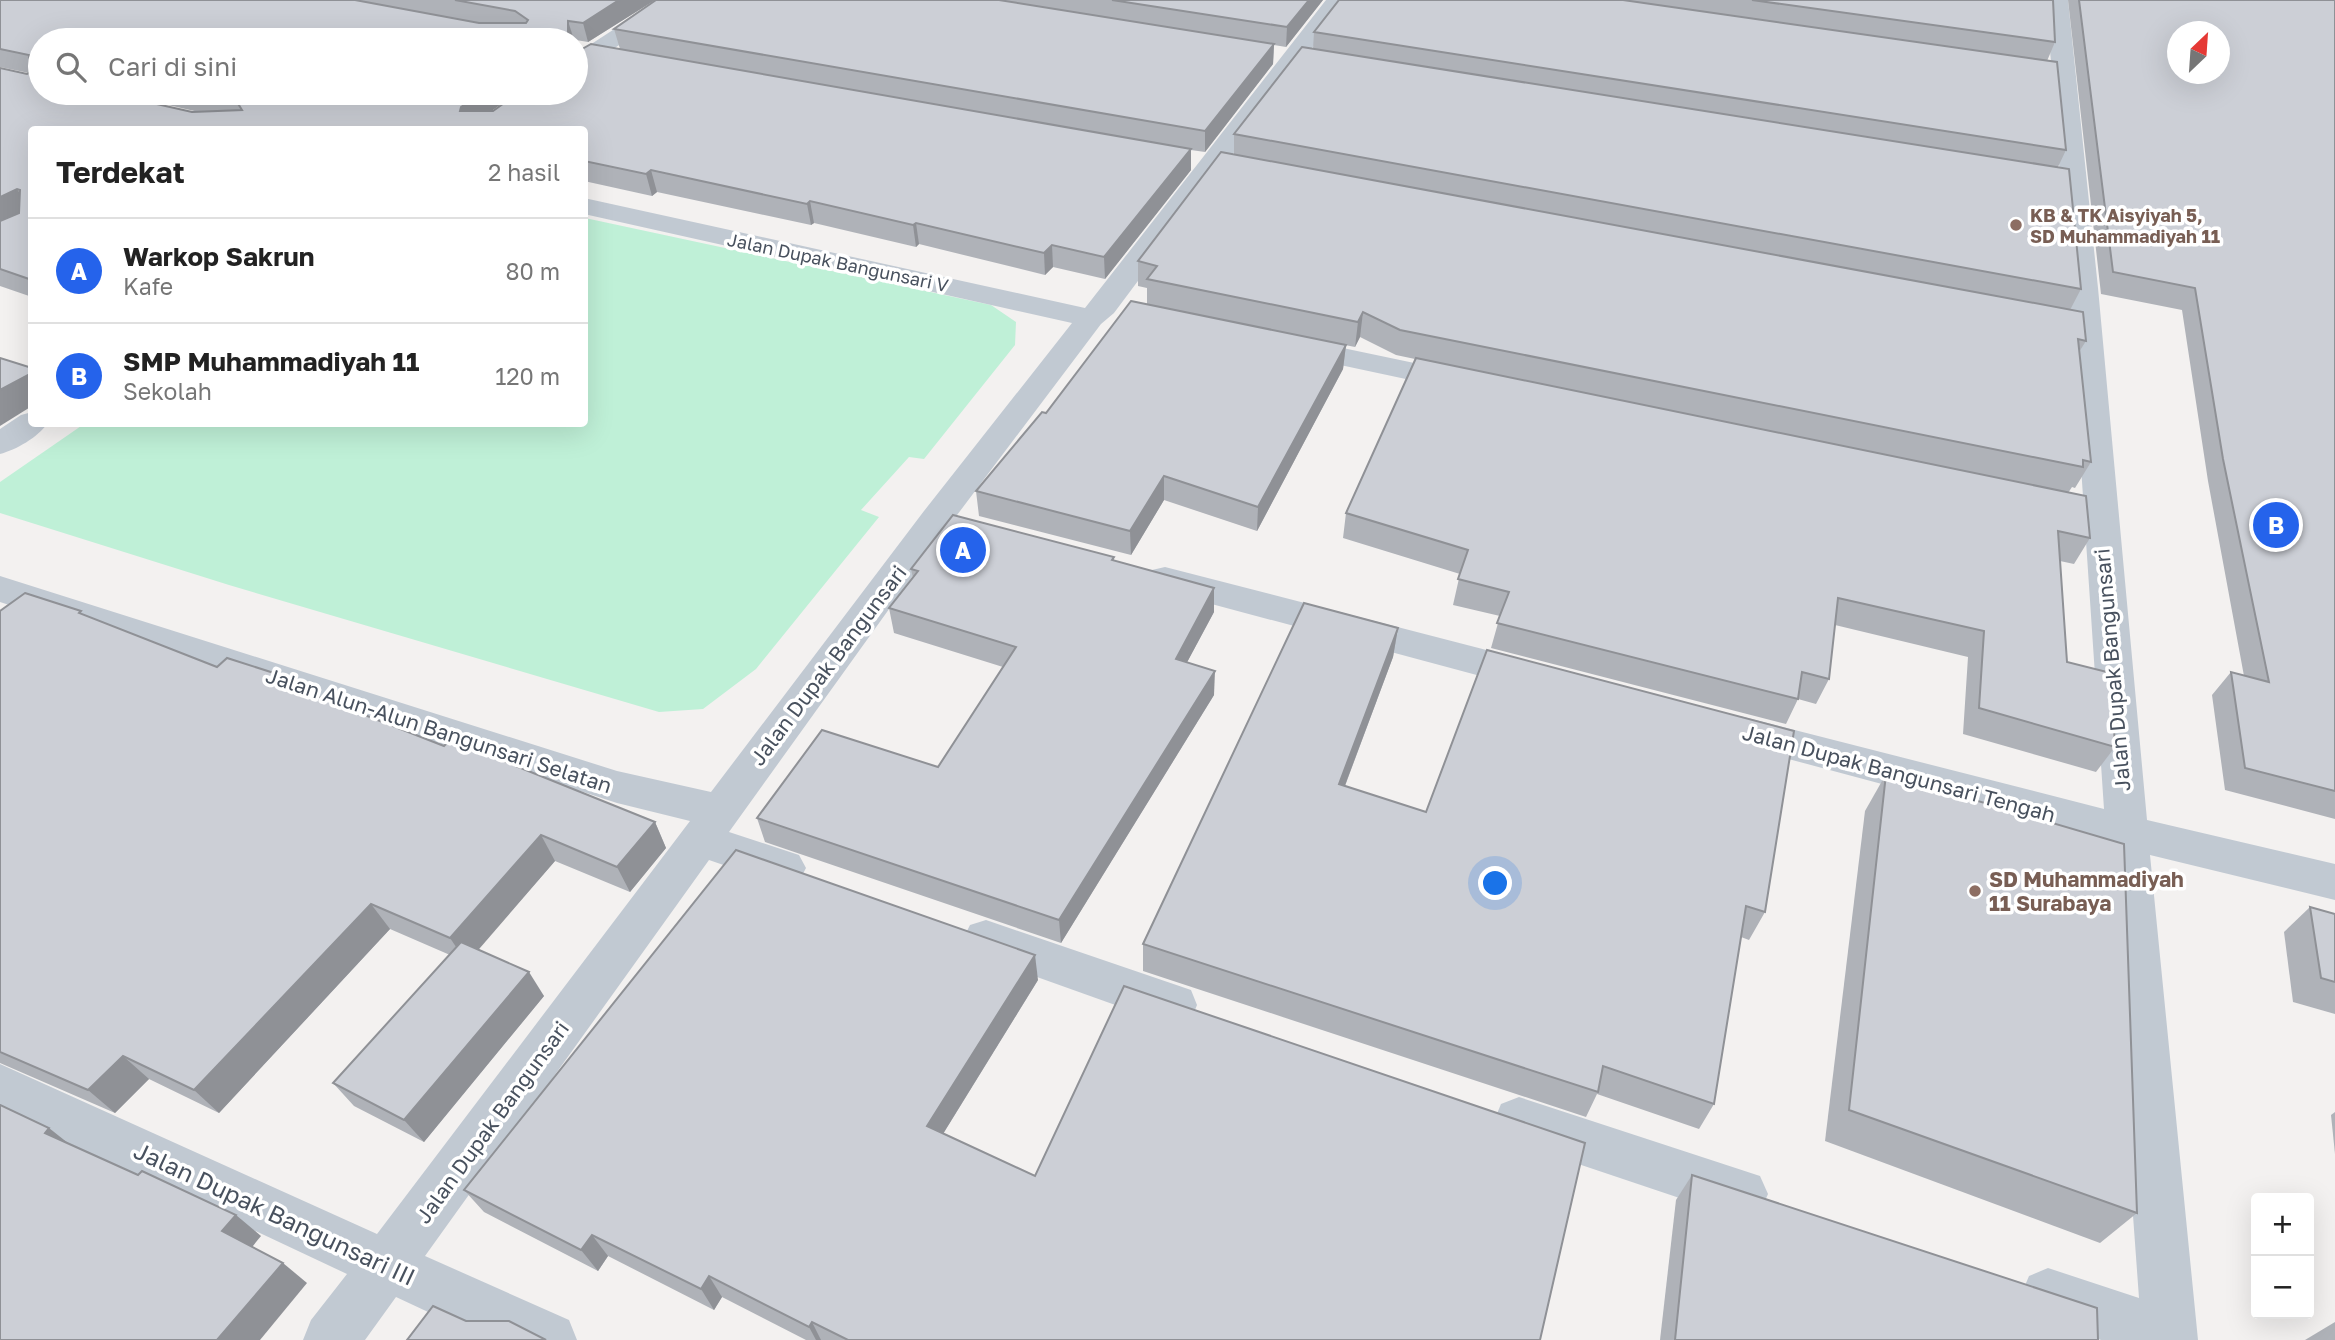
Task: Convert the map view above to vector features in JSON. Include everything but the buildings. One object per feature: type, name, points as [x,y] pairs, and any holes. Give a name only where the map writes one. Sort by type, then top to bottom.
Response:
[{"type":"street","points":[[588,52],[674,0]]},
{"type":"street","name":"Jalan Dupak Bangunsari","points":[[331,1340],[936,519],[1214,164],[1337,0]]},
{"type":"street","name":"Jalan Dupak Bangunsari","points":[[2057,0],[2046,72],[2061,183],[2085,511],[2125,832],[2169,1337]]},
{"type":"street","points":[[588,57],[635,61]]},
{"type":"street","name":"Jalan Dupak Bangunsari V","points":[[588,207],[1098,313],[1141,315]]},
{"type":"street","points":[[1264,340],[1497,389]]},
{"type":"street","points":[[0,444],[28,425]]},
{"type":"street","points":[[936,519],[976,530]]},
{"type":"street","points":[[1125,569],[1571,686]]},
{"type":"street","name":"Jalan Alun-Alun Bangunsari Selatan","points":[[0,589],[617,787],[710,825],[829,883]]},
{"type":"street","name":"Jalan Dupak Bangunsari Tengah","points":[[1706,722],[2125,832],[2335,882]]},
{"type":"street","points":[[946,925],[1218,1020]]},
{"type":"street","name":"Jalan Dupak Bangunsari III","points":[[0,1087],[549,1340]]},
{"type":"street","points":[[1481,1109],[1785,1209]]},
{"type":"street","points":[[2010,1283],[2169,1337]]},
{"type":"green space","points":[[588,219],[991,305],[1016,322],[1015,345],[924,459],[909,457],[861,510],[879,517],[756,669],[703,709],[659,712],[229,585],[0,513],[0,482],[80,427],[588,427]]},
{"type":"place","name":"KB & TK Aisyiyah 5, SD Muhammadiyah 11","points":[[2016,225]]},
{"type":"place","name":"SMP Muhammadiyah 11","points":[[2276,525]]},
{"type":"place","name":"Warkop Sakrun","points":[[963,550]]},
{"type":"place","name":"SD Muhammadiyah 11 Surabaya","points":[[1975,891]]}]
